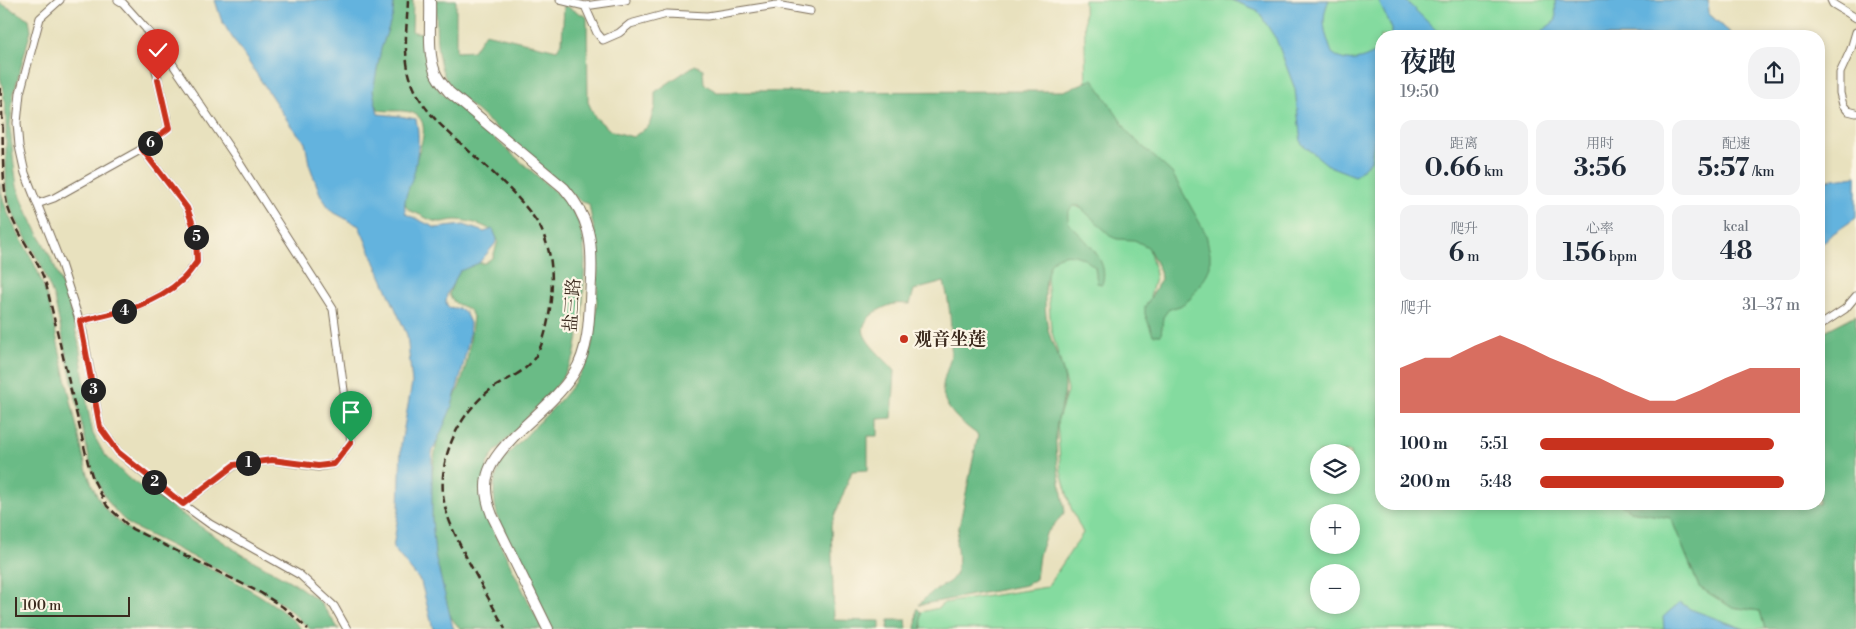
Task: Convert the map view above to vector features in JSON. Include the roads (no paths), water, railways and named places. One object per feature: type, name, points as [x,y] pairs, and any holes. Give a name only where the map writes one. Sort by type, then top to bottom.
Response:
[{"type":"main road","name":"盐三路","points":[[430,0],[431,55],[439,81],[449,92],[564,188],[579,207],[588,228],[592,256],[589,324],[580,362],[567,383],[498,453],[486,479],[488,504],[548,629]]},
{"type":"street","points":[[60,0],[40,18],[20,93],[17,123],[19,146],[25,174],[61,264],[80,321],[100,427],[118,452],[210,524],[300,574],[334,606],[347,629]]},
{"type":"street","points":[[118,0],[123,3],[157,41],[334,309],[351,442],[334,464],[318,466],[272,460],[234,465],[183,504]]},
{"type":"street","points":[[560,0],[585,6],[626,0]]},
{"type":"street","points":[[1831,0],[1856,18]]},
{"type":"street","points":[[585,6],[597,33],[603,40],[618,33],[630,24],[667,14],[707,16],[776,5],[810,11]]},
{"type":"street","points":[[37,204],[54,198],[142,149],[169,128],[146,29]]},
{"type":"street","points":[[1856,32],[1840,73],[1840,93],[1843,105],[1848,111],[1856,113]]},
{"type":"street","points":[[80,321],[130,309],[156,298],[182,281],[197,262],[196,233],[187,208],[142,149]]},
{"type":"street","points":[[1825,322],[1845,309],[1856,296]]},
{"type":"water","points":[[215,0],[394,0],[393,15],[381,49],[373,91],[378,114],[416,119],[418,150],[415,169],[406,197],[406,214],[436,228],[464,225],[484,232],[493,229],[497,239],[479,263],[460,271],[447,294],[446,302],[448,307],[465,312],[470,323],[469,338],[461,375],[451,409],[432,453],[432,519],[435,555],[455,629],[433,629],[421,582],[393,548],[399,509],[401,444],[412,383],[407,335],[359,226],[331,211],[320,194],[309,164],[305,142],[291,126],[228,31],[221,19]]},
{"type":"water","points":[[1231,0],[1329,0],[1326,7],[1324,26],[1332,53],[1343,59],[1356,60],[1375,52],[1375,135],[1371,161],[1355,176],[1329,166],[1301,143],[1295,89],[1276,39],[1257,10]]},
{"type":"water","points":[[1378,0],[1405,0],[1436,30],[1392,30]]},
{"type":"water","points":[[1555,0],[1708,0],[1709,14],[1727,30],[1544,30],[1556,20]]},
{"type":"water","points":[[1856,176],[1856,218],[1825,241],[1825,180]]},
{"type":"water","points":[[1680,602],[1690,609],[1745,629],[1664,629],[1663,617]]},
{"type":"railway","points":[[408,0],[406,31],[407,63],[412,83],[420,100],[437,122],[500,179],[520,200],[541,229],[550,257],[552,281],[550,310],[544,338],[539,350],[529,365],[490,390],[466,415],[457,430],[445,463],[443,497],[447,514],[464,553],[505,629]]},
{"type":"railway","points":[[0,88],[7,204],[15,225],[46,284],[88,463],[93,479],[107,506],[132,529],[261,593],[283,607],[308,629]]},
{"type":"place","name":"观音坐莲","points":[[904,339]]}]
